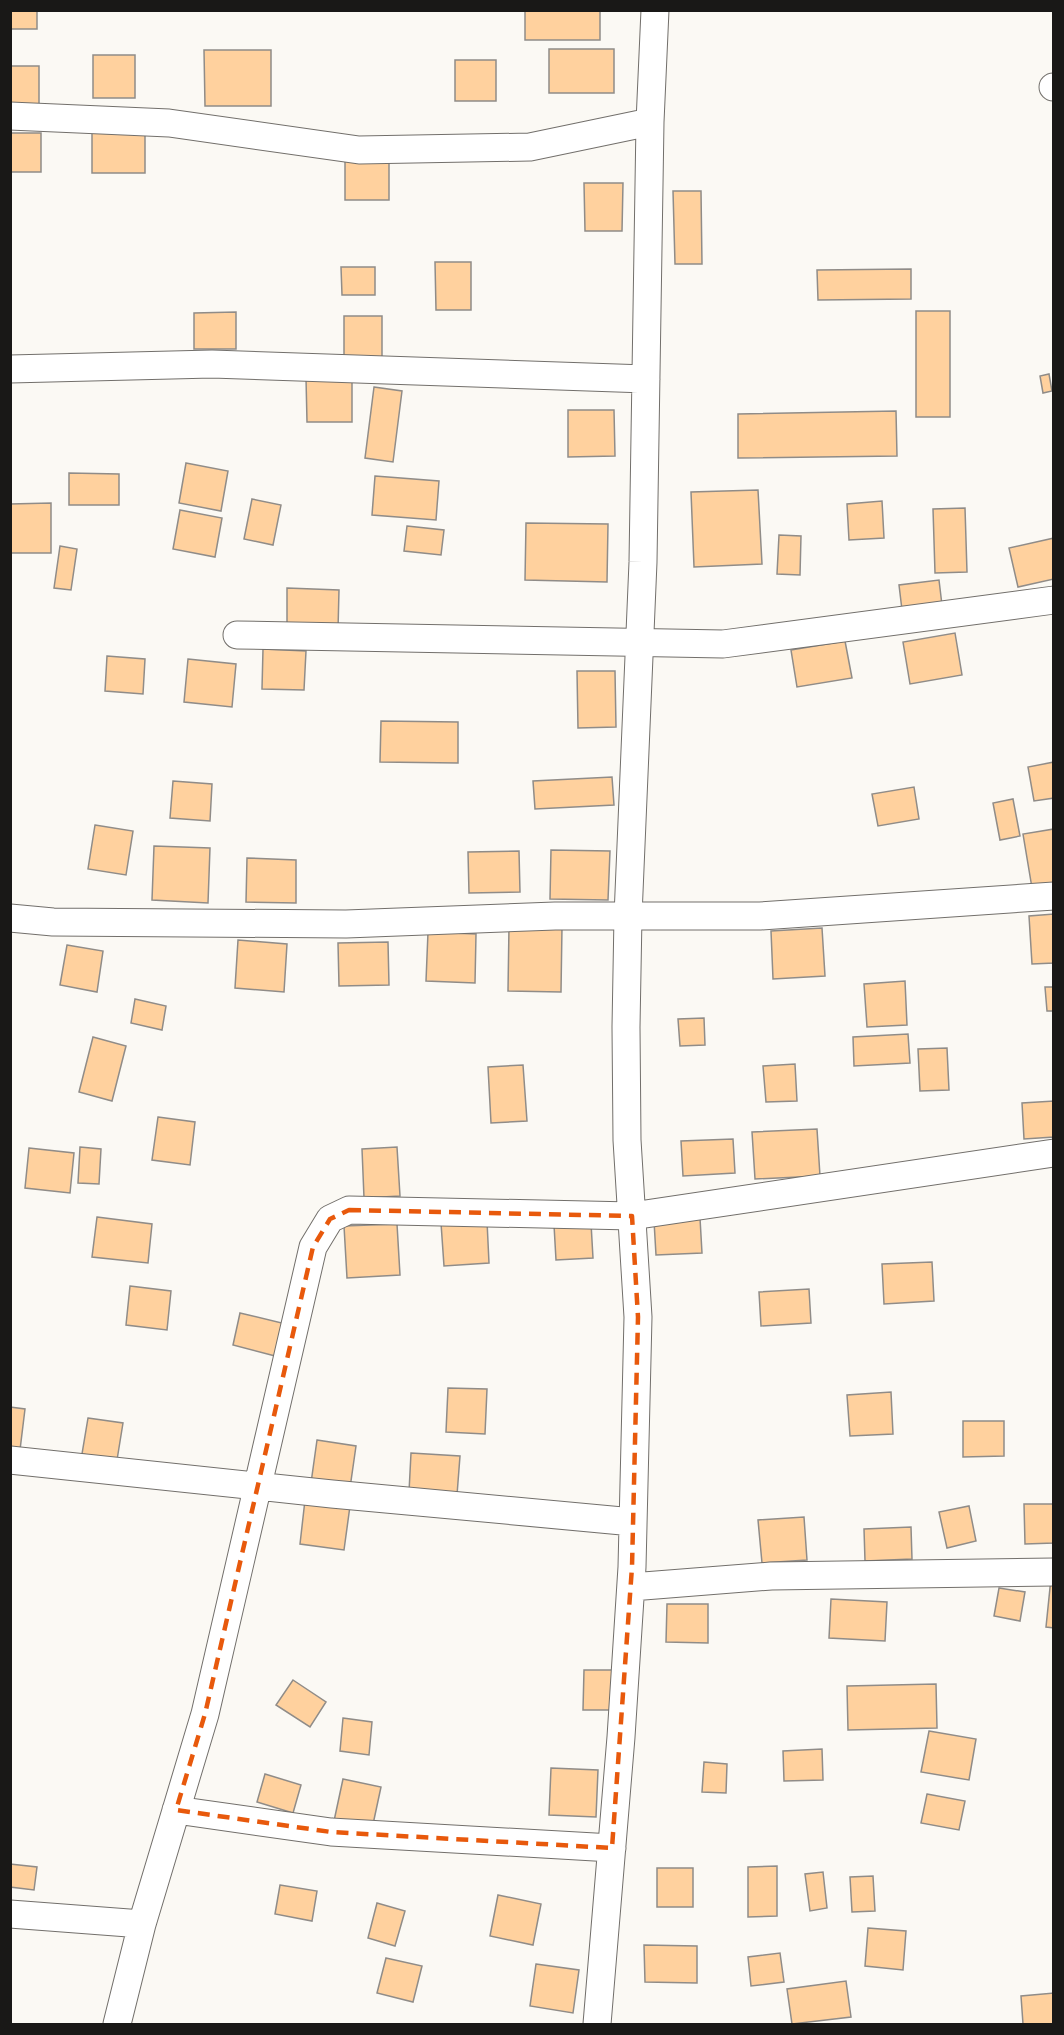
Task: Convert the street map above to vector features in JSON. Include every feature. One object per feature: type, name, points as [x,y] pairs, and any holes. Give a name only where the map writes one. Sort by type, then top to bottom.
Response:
[{"type":"street","points":[[597,2025],[631,1587],[633,1522],[638,1317],[627,1129],[628,916],[640,641],[650,122],[655,10]]},
{"type":"street","points":[[10,116],[169,123],[359,150],[530,147],[650,122]]},
{"type":"street","points":[[10,369],[212,364],[646,379]]},
{"type":"street","points":[[237,635],[723,644],[1053,600]]},
{"type":"street","points":[[10,918],[53,922],[346,924],[555,916],[760,916],[1053,896]]},
{"type":"street","points":[[117,2025],[141,1924],[205,1714],[313,1247],[330,1219],[349,1210],[632,1216],[1053,1153]]},
{"type":"street","points":[[10,1460],[332,1494],[633,1522]]},
{"type":"street","points":[[631,1587],[771,1576],[1053,1572]]},
{"type":"street","points":[[176,1810],[331,1832],[612,1848]]},
{"type":"street","points":[[10,1914],[141,1924]]},
{"type":"highlighted area","points":[[349,1210],[632,1216],[638,1317],[632,1567],[612,1848],[331,1832],[176,1810],[205,1714],[313,1247],[330,1219]]},
{"type":"building","points":[[10,10],[37,10],[37,29],[10,29]]},
{"type":"building","points":[[525,10],[600,10],[600,40],[525,40]]},
{"type":"building","points":[[549,49],[614,49],[614,93],[549,93]]},
{"type":"building","points":[[204,50],[271,50],[271,106],[205,106]]},
{"type":"building","points":[[93,55],[135,55],[135,98],[93,98]]},
{"type":"building","points":[[455,60],[496,60],[496,101],[455,101]]},
{"type":"building","points":[[10,66],[39,66],[39,106],[10,106]]},
{"type":"building","points":[[10,133],[41,133],[41,172],[10,172]]},
{"type":"building","points":[[92,133],[145,133],[145,173],[92,173]]},
{"type":"building","points":[[345,160],[389,160],[389,200],[345,200]]},
{"type":"building","points":[[584,183],[623,183],[622,231],[585,231]]},
{"type":"building","points":[[673,191],[701,191],[702,264],[675,264]]},
{"type":"building","points":[[435,262],[471,262],[471,310],[436,310]]},
{"type":"building","points":[[341,267],[375,267],[375,295],[342,295]]},
{"type":"building","points":[[911,269],[911,299],[818,300],[817,270]]},
{"type":"building","points":[[916,311],[950,311],[950,417],[916,417]]},
{"type":"building","points":[[236,312],[236,349],[194,349],[194,313]]},
{"type":"building","points":[[344,316],[382,316],[382,358],[344,358]]},
{"type":"building","points":[[1049,374],[1052,391],[1043,393],[1040,376]]},
{"type":"building","points":[[352,377],[352,422],[307,422],[306,378]]},
{"type":"building","points":[[374,387],[402,391],[393,462],[365,458]]},
{"type":"building","points":[[568,410],[614,410],[615,456],[568,457]]},
{"type":"building","points":[[896,411],[897,456],[738,458],[738,414]]},
{"type":"building","points":[[186,463],[228,471],[221,511],[179,503]]},
{"type":"building","points":[[69,473],[119,474],[119,505],[69,505]]},
{"type":"building","points":[[375,476],[439,481],[436,520],[372,515]]},
{"type":"building","points":[[758,490],[762,564],[694,567],[691,492]]},
{"type":"building","points":[[252,499],[281,505],[273,545],[244,539]]},
{"type":"building","points":[[882,501],[884,538],[849,540],[847,504]]},
{"type":"building","points":[[51,503],[51,553],[10,553],[10,504]]},
{"type":"building","points":[[965,508],[967,572],[935,573],[933,509]]},
{"type":"building","points":[[180,510],[222,518],[215,557],[173,549]]},
{"type":"building","points":[[526,523],[608,524],[607,582],[525,580]]},
{"type":"building","points":[[407,526],[444,530],[441,555],[404,551]]},
{"type":"building","points":[[779,535],[801,536],[800,575],[777,574]]},
{"type":"building","points":[[1054,538],[1054,579],[1018,587],[1009,548]]},
{"type":"building","points":[[60,546],[77,549],[71,590],[54,588]]},
{"type":"building","points":[[939,580],[942,605],[902,610],[899,585]]},
{"type":"building","points":[[287,588],[339,590],[338,630],[287,628]]},
{"type":"building","points":[[955,633],[962,675],[910,684],[903,642]]},
{"type":"building","points":[[845,641],[852,678],[797,687],[791,650]]},
{"type":"building","points":[[263,649],[306,651],[304,690],[262,689]]},
{"type":"building","points":[[107,656],[145,659],[143,694],[105,691]]},
{"type":"building","points":[[188,659],[236,664],[232,707],[184,702]]},
{"type":"building","points":[[577,671],[615,671],[616,727],[578,728]]},
{"type":"building","points":[[381,721],[458,722],[458,763],[380,762]]},
{"type":"building","points":[[1054,762],[1054,798],[1034,801],[1028,767]]},
{"type":"building","points":[[612,777],[614,805],[535,809],[533,781]]},
{"type":"building","points":[[173,781],[212,784],[210,821],[170,818]]},
{"type":"building","points":[[914,787],[919,819],[878,826],[872,794]]},
{"type":"building","points":[[1013,799],[1020,836],[1000,840],[993,803]]},
{"type":"building","points":[[95,825],[133,831],[126,875],[88,869]]},
{"type":"building","points":[[1054,829],[1054,884],[1032,888],[1023,834]]},
{"type":"building","points":[[154,846],[210,848],[208,903],[152,900]]},
{"type":"building","points":[[551,850],[610,851],[608,900],[550,899]]},
{"type":"building","points":[[519,851],[520,892],[469,893],[468,852]]},
{"type":"building","points":[[247,858],[296,860],[296,903],[246,902]]},
{"type":"building","points":[[1054,914],[1054,963],[1032,964],[1029,916]]},
{"type":"building","points":[[509,926],[562,927],[561,992],[508,991]]},
{"type":"building","points":[[822,928],[825,976],[773,979],[771,931]]},
{"type":"building","points":[[428,932],[476,934],[475,983],[426,981]]},
{"type":"building","points":[[238,940],[287,944],[284,992],[235,988]]},
{"type":"building","points":[[388,942],[389,985],[339,986],[338,943]]},
{"type":"building","points":[[67,945],[103,951],[97,992],[60,985]]},
{"type":"building","points":[[905,981],[907,1025],[867,1027],[864,984]]},
{"type":"building","points":[[1045,987],[1054,987],[1054,1011],[1047,1011]]},
{"type":"building","points":[[135,999],[166,1006],[162,1030],[131,1023]]},
{"type":"building","points":[[704,1018],[705,1045],[680,1046],[678,1019]]},
{"type":"building","points":[[908,1034],[910,1063],[854,1066],[853,1037]]},
{"type":"building","points":[[93,1037],[126,1046],[112,1101],[79,1092]]},
{"type":"building","points":[[947,1048],[949,1090],[920,1091],[918,1049]]},
{"type":"building","points":[[795,1064],[797,1101],[766,1102],[763,1066]]},
{"type":"building","points":[[523,1065],[527,1121],[491,1123],[488,1067]]},
{"type":"building","points":[[1054,1101],[1054,1137],[1024,1139],[1022,1103]]},
{"type":"building","points":[[158,1117],[195,1122],[190,1165],[152,1160]]},
{"type":"building","points":[[817,1129],[820,1176],[755,1179],[752,1132]]},
{"type":"building","points":[[733,1139],[735,1173],[683,1176],[681,1141]]},
{"type":"building","points":[[80,1147],[101,1149],[99,1184],[78,1183]]},
{"type":"building","points":[[397,1147],[400,1196],[364,1198],[362,1149]]},
{"type":"building","points":[[29,1148],[74,1153],[70,1193],[25,1188]]},
{"type":"building","points":[[97,1217],[152,1224],[148,1263],[92,1257]]},
{"type":"building","points":[[700,1218],[702,1253],[656,1255],[654,1221]]},
{"type":"building","points":[[487,1221],[489,1263],[444,1266],[441,1223]]},
{"type":"building","points":[[591,1223],[593,1258],[556,1260],[554,1225]]},
{"type":"building","points":[[397,1224],[400,1275],[347,1278],[344,1226]]},
{"type":"building","points":[[932,1262],[934,1301],[884,1304],[882,1264]]},
{"type":"building","points":[[130,1286],[171,1291],[167,1330],[126,1325]]},
{"type":"building","points":[[809,1289],[811,1323],[761,1326],[759,1292]]},
{"type":"building","points":[[240,1313],[286,1324],[279,1357],[233,1345]]},
{"type":"building","points":[[448,1388],[487,1389],[485,1434],[446,1432]]},
{"type":"building","points":[[891,1392],[893,1434],[850,1436],[847,1395]]},
{"type":"building","points":[[10,1407],[25,1409],[20,1450],[10,1449]]},
{"type":"building","points":[[88,1418],[123,1423],[117,1460],[82,1454]]},
{"type":"building","points":[[963,1421],[1004,1421],[1004,1456],[963,1457]]},
{"type":"building","points":[[317,1440],[356,1446],[350,1488],[311,1483]]},
{"type":"building","points":[[411,1453],[460,1456],[457,1495],[409,1492]]},
{"type":"building","points":[[305,1500],[350,1506],[344,1550],[300,1544]]},
{"type":"building","points":[[1024,1504],[1054,1504],[1054,1543],[1025,1544]]},
{"type":"building","points":[[969,1506],[976,1541],[947,1548],[939,1512]]},
{"type":"building","points":[[804,1517],[807,1560],[762,1563],[758,1520]]},
{"type":"building","points":[[911,1527],[912,1559],[865,1561],[864,1529]]},
{"type":"building","points":[[1051,1578],[1054,1578],[1054,1628],[1046,1627]]},
{"type":"building","points":[[999,1588],[1025,1592],[1020,1621],[994,1616]]},
{"type":"building","points":[[831,1599],[887,1602],[885,1641],[829,1638]]},
{"type":"building","points":[[667,1604],[708,1604],[708,1643],[666,1642]]},
{"type":"building","points":[[584,1670],[612,1670],[611,1710],[583,1710]]},
{"type":"building","points":[[293,1680],[326,1702],[310,1727],[276,1705]]},
{"type":"building","points":[[936,1684],[937,1728],[848,1730],[847,1686]]},
{"type":"building","points":[[343,1718],[372,1722],[369,1755],[340,1751]]},
{"type":"building","points":[[929,1731],[976,1739],[969,1780],[921,1772]]},
{"type":"building","points":[[822,1749],[823,1780],[784,1781],[783,1751]]},
{"type":"building","points":[[704,1762],[727,1764],[726,1793],[702,1792]]},
{"type":"building","points":[[551,1768],[598,1770],[596,1817],[549,1815]]},
{"type":"building","points":[[265,1774],[301,1785],[293,1813],[257,1802]]},
{"type":"building","points":[[343,1779],[381,1787],[372,1829],[334,1821]]},
{"type":"building","points":[[927,1794],[965,1801],[959,1830],[921,1823]]},
{"type":"building","points":[[10,1864],[37,1867],[34,1890],[10,1887]]},
{"type":"building","points":[[777,1866],[777,1916],[748,1917],[748,1867]]},
{"type":"building","points":[[657,1868],[693,1868],[693,1907],[657,1907]]},
{"type":"building","points":[[823,1872],[827,1908],[810,1911],[805,1874]]},
{"type":"building","points":[[873,1876],[875,1911],[852,1912],[850,1877]]},
{"type":"building","points":[[280,1885],[317,1891],[312,1921],[275,1914]]},
{"type":"building","points":[[498,1895],[541,1904],[533,1945],[490,1936]]},
{"type":"building","points":[[377,1903],[405,1911],[395,1946],[368,1938]]},
{"type":"building","points":[[868,1928],[906,1931],[903,1970],[865,1966]]},
{"type":"building","points":[[644,1945],[697,1946],[697,1983],[645,1982]]},
{"type":"building","points":[[780,1953],[784,1982],[751,1986],[748,1957]]},
{"type":"building","points":[[386,1958],[422,1966],[413,2002],[377,1993]]},
{"type":"building","points":[[536,1964],[579,1970],[573,2013],[530,2006]]},
{"type":"building","points":[[846,1981],[851,2017],[792,2024],[787,1989]]},
{"type":"building","points":[[1054,1993],[1054,2024],[1023,2024],[1021,1996]]}]
